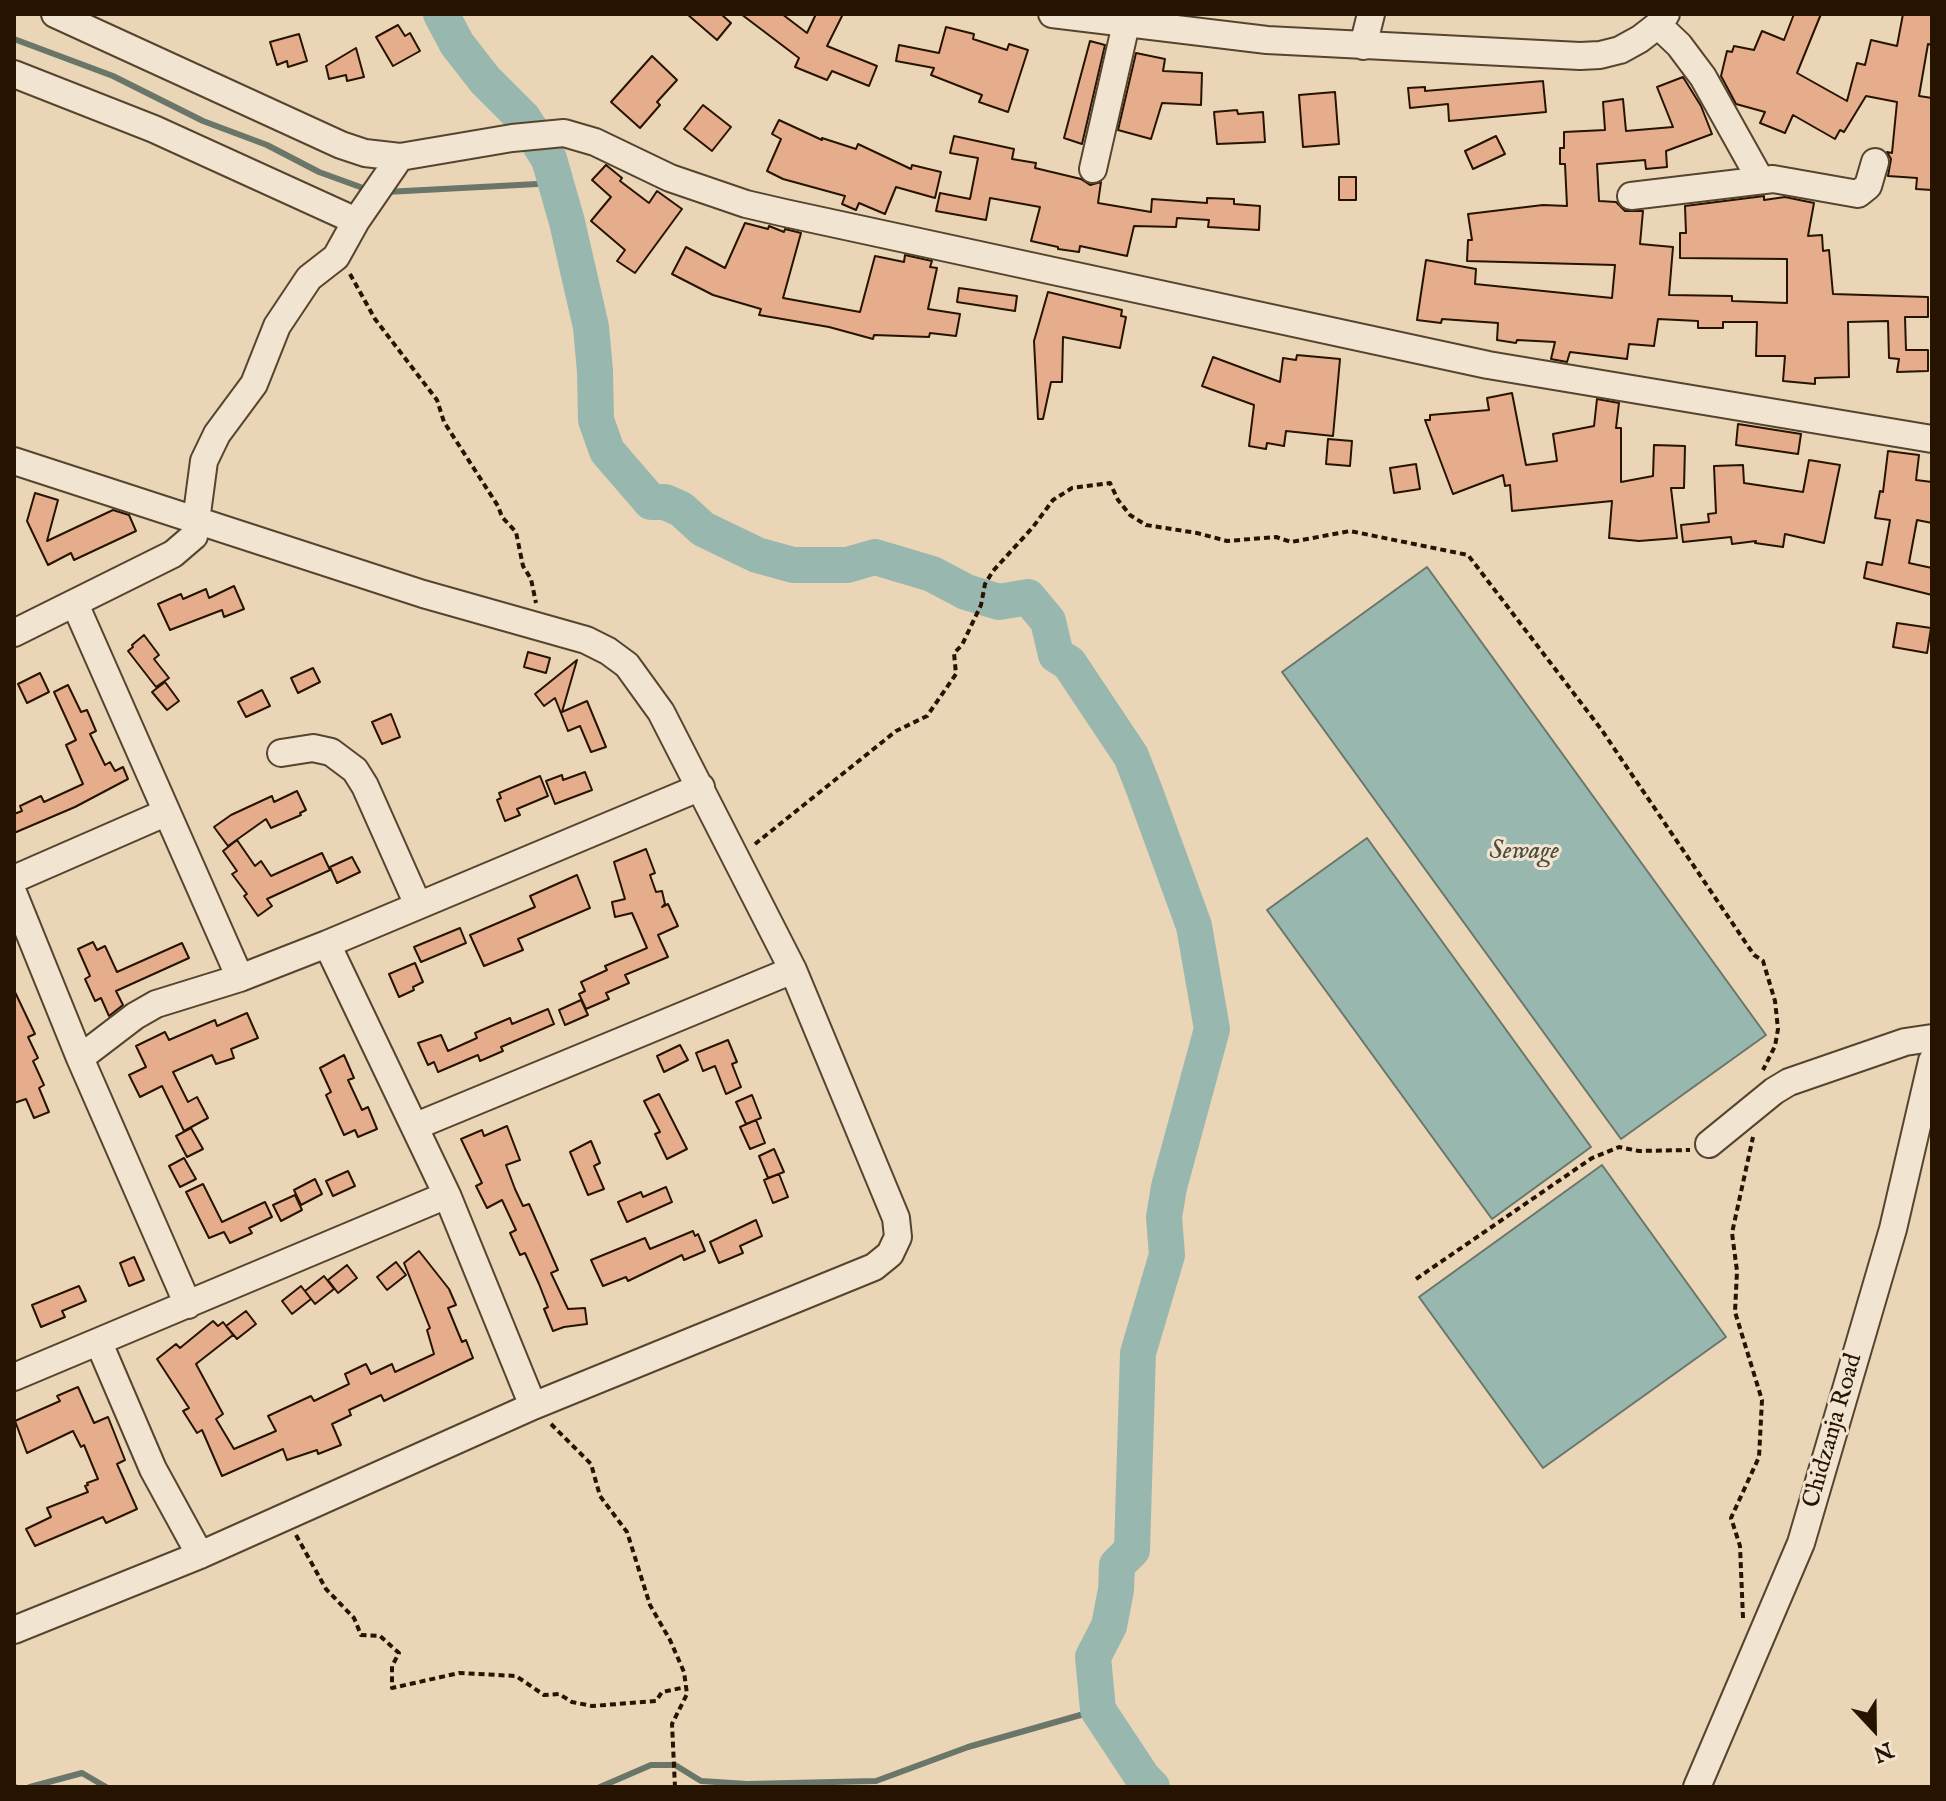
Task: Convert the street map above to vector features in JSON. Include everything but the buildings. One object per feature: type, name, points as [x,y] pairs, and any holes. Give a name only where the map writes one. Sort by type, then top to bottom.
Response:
[{"type":"street","points":[[55,14],[341,145],[365,153],[400,157],[512,138],[564,133],[595,142],[670,178],[746,204],[785,213],[1488,365],[1932,439]]},
{"type":"street","points":[[1052,14],[1143,22],[1267,40],[1600,55],[1620,50],[1640,39],[1662,20],[1703,77],[1760,179]]},
{"type":"street","points":[[1363,46],[1371,14]]},
{"type":"street","points":[[1093,169],[1143,22]]},
{"type":"street","points":[[14,74],[154,129],[356,221]]},
{"type":"street","points":[[14,633],[185,546],[194,536],[204,461],[217,434],[254,384],[277,326],[309,278],[336,257],[356,221],[400,157]]},
{"type":"street","points":[[1631,196],[1760,179],[1792,181],[1858,194],[1868,186],[1875,162]]},
{"type":"street","points":[[14,461],[423,594],[586,640],[627,665],[661,712],[793,970],[896,1218],[898,1237],[890,1254],[874,1267],[533,1406],[200,1555],[14,1630]]},
{"type":"street","points":[[75,604],[240,978]]},
{"type":"street","points":[[281,753],[313,748],[331,752],[355,770],[418,905]]},
{"type":"street","points":[[80,1058],[156,1004],[240,978],[327,944],[701,787]]},
{"type":"street","points":[[14,879],[165,813]]},
{"type":"street","points":[[14,895],[80,1058],[188,1305]]},
{"type":"street","points":[[327,944],[447,1195],[533,1406]]},
{"type":"street","points":[[416,1126],[793,970]]},
{"type":"street","points":[[1709,1144],[1789,1082],[1905,1042],[1932,1038]]},
{"type":"street","name":"Chidzanja Road","points":[[1697,1787],[1801,1543],[1893,1229],[1932,1061]]},
{"type":"street","points":[[14,1377],[447,1195]]},
{"type":"street","points":[[99,1343],[153,1469],[200,1555]]},
{"type":"path","points":[[336,257],[348,271],[375,319],[437,400],[444,422],[502,517],[516,532],[523,566],[531,579],[543,628]]},
{"type":"path","points":[[744,872],[752,846],[760,839],[896,731],[927,716],[956,674],[954,653],[962,645],[993,571],[1053,500],[1072,488],[1110,483],[1130,515],[1146,525],[1227,541],[1276,537],[1291,542],[1350,531],[1468,555],[1601,729],[1754,955],[1763,961],[1775,1001],[1778,1029],[1775,1046],[1761,1076],[1760,1102],[1732,1233],[1737,1271],[1735,1312],[1762,1400],[1759,1457],[1731,1518],[1740,1546],[1743,1632]]},
{"type":"path","points":[[1416,1279],[1592,1158],[1619,1147],[1639,1151],[1694,1150],[1709,1144]]},
{"type":"path","points":[[533,1406],[591,1464],[600,1496],[627,1532],[650,1605],[684,1672],[687,1694],[672,1724],[675,1787]]},
{"type":"path","points":[[286,1516],[326,1589],[354,1618],[361,1635],[380,1636],[399,1653],[392,1666],[392,1688],[459,1673],[516,1676],[544,1695],[559,1694],[572,1702],[592,1706],[656,1701],[662,1692],[686,1687]]},
{"type":"water","name":"Sewage","points":[[1427,567],[1766,1035],[1621,1139],[1282,672]]},
{"type":"water","points":[[1367,838],[1591,1147],[1492,1219],[1267,910]]},
{"type":"water","points":[[1602,1165],[1726,1337],[1543,1468],[1419,1297]]},
{"type":"waterway","points":[[441,14],[457,44],[485,80],[523,118],[549,159],[591,327],[596,420],[607,451],[651,502],[665,502],[681,509],[703,529],[757,555],[793,565],[847,565],[875,557],[932,574],[966,592],[999,602],[1028,597],[1048,621],[1056,655],[1069,663],[1131,756],[1194,926],[1212,1029],[1169,1187],[1164,1217],[1167,1255],[1138,1353],[1132,1550],[1117,1565],[1109,1626],[1093,1657],[1098,1710],[1152,1787]]},
{"type":"waterway","points":[[14,39],[113,76],[203,121],[267,145],[319,172],[363,188]]},
{"type":"waterway","points":[[386,192],[556,183]]},
{"type":"waterway","points":[[600,1787],[651,1765],[675,1765],[701,1781],[747,1784],[876,1781],[968,1747],[1098,1710]]},
{"type":"waterway","points":[[30,1787],[82,1773],[106,1787]]}]
